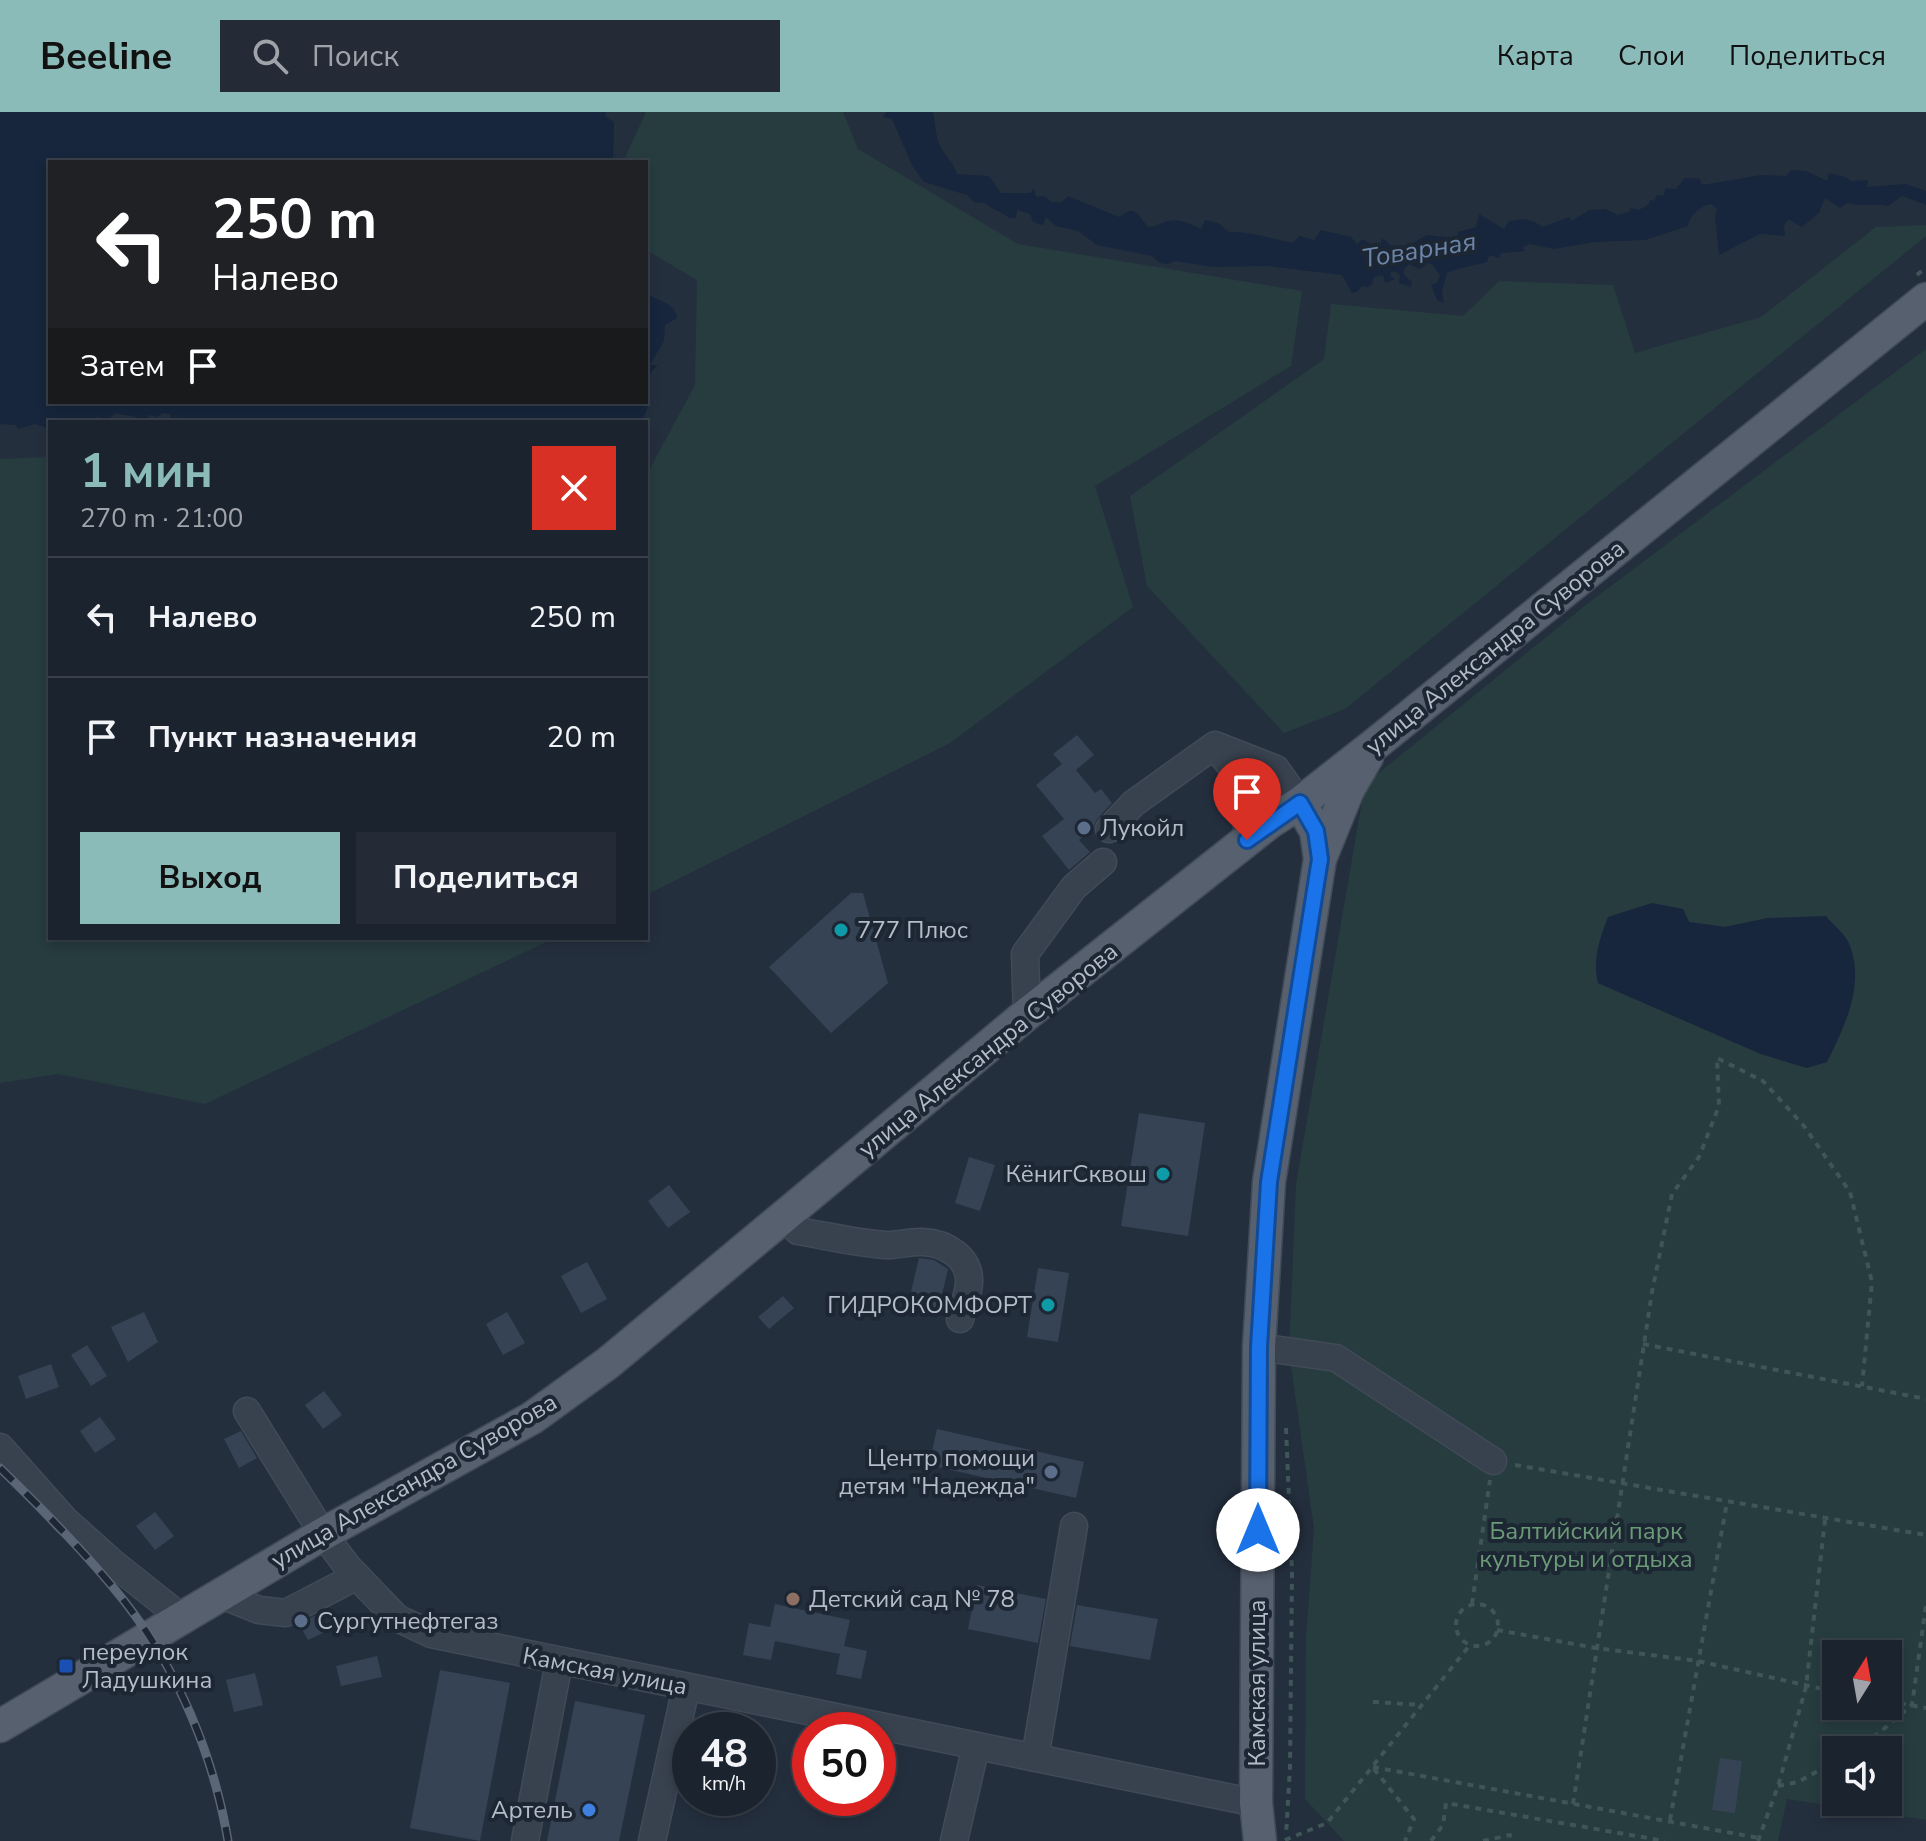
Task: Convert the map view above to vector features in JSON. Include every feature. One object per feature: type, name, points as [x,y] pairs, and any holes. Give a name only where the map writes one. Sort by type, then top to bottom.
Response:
[{"type":"main road","name":"улица Александра Суворова","points":[[0,1726],[150,1639],[219,1594],[532,1418],[608,1363],[1027,1014],[1247,840],[1374,745],[1926,299]]},
{"type":"main road","points":[[1320,859],[1348,790],[1374,745]]},
{"type":"main road","name":"Камская улица","points":[[1278,1841],[1256,1803],[1259,1347],[1269,1182],[1320,859],[1316,831],[1300,803]]},
{"type":"street","points":[[1215,745],[1276,769],[1300,803]]},
{"type":"street","points":[[1109,829],[1134,803],[1215,745]]},
{"type":"street","points":[[1215,745],[1243,782],[1247,801],[1247,840]]},
{"type":"street","points":[[1027,1014],[1025,954],[1074,887],[1103,862]]},
{"type":"street","points":[[786,1217],[798,1231],[888,1245],[939,1244],[954,1252],[965,1265],[970,1286],[960,1319]]},
{"type":"street","points":[[1259,1347],[1336,1358],[1493,1461]]},
{"type":"street","name":"Камская улица","points":[[247,1411],[323,1534],[357,1576],[397,1618],[431,1634],[1256,1803]]},
{"type":"street","points":[[0,1447],[65,1520],[181,1617]]},
{"type":"street","points":[[1035,1758],[1074,1526]]},
{"type":"street","points":[[219,1594],[259,1610],[286,1613],[357,1576]]},
{"type":"street","points":[[525,1841],[559,1662]]},
{"type":"street","points":[[652,1841],[686,1688]]},
{"type":"street","points":[[954,1841],[976,1746]]},
{"type":"path","points":[[1573,1804],[1643,1344],[1672,1194],[1699,1157],[1719,1106],[1717,1058],[1763,1081],[1804,1126],[1850,1192],[1872,1282],[1862,1386]]},
{"type":"path","points":[[1643,1344],[1926,1399]]},
{"type":"path","points":[[1284,1420],[1292,1572],[1290,1767],[1278,1841],[1327,1823],[1470,1645]]},
{"type":"path","points":[[1472,1604],[1493,1461],[1926,1535]]},
{"type":"path","points":[[1670,1820],[1727,1502]]},
{"type":"path","points":[[1373,1767],[1670,1820],[1758,1839],[1778,1786],[1806,1687],[1826,1519]]},
{"type":"path","points":[[1472,1604],[1486,1605],[1495,1613],[1499,1625],[1497,1630],[1490,1642],[1470,1645],[1459,1635],[1456,1622],[1464,1608],[1472,1604]]},
{"type":"path","points":[[1874,1736],[1912,1705],[1926,1605]]},
{"type":"path","points":[[1497,1630],[1596,1648],[1698,1661],[1822,1690]]},
{"type":"path","points":[[1373,1702],[1422,1705]]},
{"type":"path","points":[[1902,1703],[1926,1708]]},
{"type":"path","points":[[1373,1767],[1414,1819],[1405,1841]]},
{"type":"path","points":[[1778,1786],[1798,1782],[1822,1769]]},
{"type":"path","points":[[1431,1841],[1443,1825],[1446,1803],[1665,1841]]},
{"type":"path","points":[[1483,1841],[1510,1835],[1509,1841]]},
{"type":"green space","points":[[646,112],[843,112],[858,149],[1018,244],[1302,291],[1291,366],[1095,486],[1133,607],[950,743],[648,894],[648,472],[695,385],[697,280],[648,251],[648,160],[624,160]]},
{"type":"green space","points":[[1926,225],[1926,236],[1345,709],[1284,733],[1147,586],[1130,496],[1324,359],[1331,304],[1463,316],[1499,281],[1613,285],[1635,353],[1761,317],[1876,227]]},
{"type":"green space","name":"Балтийский парк культуры и отдыха","points":[[1926,349],[1926,1820],[1900,1816],[1902,1816],[1902,1736],[1822,1736],[1822,1804],[1787,1799],[1778,1841],[1344,1841],[1305,1799],[1306,1638],[1314,1528],[1289,1352],[1296,1184],[1365,784],[1587,604]],"holes":[[[1768,918],[1807,1068],[1761,1054],[1598,983],[1689,922],[1725,927]]]},
{"type":"green space","points":[[48,457],[48,940],[551,940],[205,1104],[58,1074],[0,1083],[0,459]]},
{"type":"water","points":[[0,112],[606,112],[605,116],[614,122],[613,160],[48,160],[48,404],[648,404],[648,392],[649,401],[645,414],[641,420],[178,420],[177,417],[171,420],[170,414],[163,413],[157,417],[149,415],[148,420],[136,420],[135,417],[115,413],[109,419],[48,420],[48,428],[35,424],[18,429],[16,425],[0,424]]},
{"type":"water","name":"Товарная","points":[[886,112],[933,112],[938,142],[957,174],[989,176],[1001,193],[1030,193],[1034,188],[1036,197],[1044,196],[1052,202],[1062,202],[1068,196],[1119,217],[1131,210],[1148,227],[1176,220],[1201,229],[1205,220],[1218,223],[1229,232],[1293,243],[1299,236],[1314,240],[1321,230],[1351,237],[1357,244],[1363,239],[1372,245],[1381,243],[1382,238],[1395,249],[1427,235],[1457,238],[1458,232],[1476,227],[1479,214],[1504,229],[1509,221],[1519,220],[1543,227],[1569,217],[1572,221],[1589,210],[1605,209],[1618,215],[1629,212],[1631,208],[1639,210],[1650,200],[1654,201],[1657,195],[1664,196],[1665,188],[1676,189],[1685,178],[1700,179],[1701,184],[1708,184],[1761,175],[1786,176],[1791,170],[1806,171],[1827,181],[1829,173],[1851,181],[1868,180],[1867,187],[1906,184],[1926,191],[1926,205],[1902,196],[1888,206],[1847,203],[1840,208],[1825,198],[1819,213],[1802,227],[1788,219],[1784,226],[1785,236],[1760,234],[1719,255],[1717,209],[1711,204],[1696,212],[1688,226],[1645,240],[1595,242],[1554,249],[1529,244],[1522,248],[1525,251],[1501,253],[1499,258],[1489,255],[1487,262],[1447,273],[1442,291],[1444,303],[1437,300],[1431,285],[1437,283],[1440,275],[1432,264],[1427,263],[1420,269],[1409,264],[1404,269],[1404,275],[1412,282],[1411,287],[1399,283],[1400,275],[1395,271],[1390,276],[1395,279],[1385,283],[1383,275],[1374,277],[1368,287],[1362,286],[1352,293],[1342,275],[1266,266],[1213,267],[1175,261],[1160,263],[1152,256],[1097,245],[1078,231],[1056,226],[1046,217],[1043,225],[1033,222],[1030,214],[1017,210],[1016,218],[1009,218],[985,203],[974,202],[967,195],[924,182],[913,167],[892,119],[883,117]]},
{"type":"water","points":[[648,294],[673,308],[677,318],[665,325],[664,341],[650,365],[658,365],[648,375]]},
{"type":"water","points":[[1652,903],[1683,909],[1689,922],[1725,927],[1768,918],[1826,916],[1848,942],[1855,976],[1846,1021],[1827,1062],[1807,1068],[1761,1054],[1598,983],[1596,958],[1608,917]]},
{"type":"building","points":[[1077,735],[1094,755],[1076,770],[1095,793],[1101,789],[1112,803],[1093,828],[1079,840],[1090,852],[1069,870],[1042,836],[1064,819],[1036,785],[1062,764],[1053,754]]},
{"type":"building","name":"777 Плюс","points":[[851,893],[863,893],[888,983],[831,1033],[769,967]]},
{"type":"building","name":"КёнигСквош","points":[[1139,1113],[1205,1123],[1188,1236],[1121,1226]]},
{"type":"building","points":[[969,1157],[995,1165],[980,1211],[955,1203]]},
{"type":"building","points":[[669,1185],[690,1212],[668,1228],[648,1201]]},
{"type":"building","points":[[919,1258],[934,1260],[948,1269],[937,1316],[907,1309]]},
{"type":"building","points":[[587,1262],[607,1299],[581,1313],[561,1276]]},
{"type":"building","name":"ГИДРОКОМФОРТ","points":[[1038,1268],[1069,1273],[1058,1342],[1027,1337]]},
{"type":"building","points":[[783,1296],[794,1308],[769,1329],[758,1317]]},
{"type":"building","points":[[144,1312],[158,1342],[128,1362],[111,1327]]},
{"type":"building","points":[[507,1312],[525,1343],[503,1355],[486,1324]]},
{"type":"building","points":[[87,1345],[107,1376],[91,1386],[71,1355]]},
{"type":"building","points":[[51,1364],[59,1387],[26,1399],[18,1376]]},
{"type":"building","points":[[324,1391],[342,1415],[323,1429],[305,1405]]},
{"type":"building","points":[[100,1417],[116,1439],[95,1453],[80,1431]]},
{"type":"building","points":[[937,1429],[1084,1462],[1076,1498],[929,1465]]},
{"type":"building","points":[[241,1431],[257,1458],[239,1468],[224,1439]]},
{"type":"building","points":[[155,1512],[174,1536],[155,1550],[136,1526]]},
{"type":"building","points":[[977,1585],[1046,1599],[1038,1643],[968,1629]]},
{"type":"building","points":[[775,1604],[850,1620],[844,1646],[867,1651],[861,1679],[836,1674],[840,1654],[775,1641],[771,1660],[743,1655],[749,1623],[770,1627]]},
{"type":"building","points":[[1077,1605],[1158,1619],[1150,1660],[1070,1646]]},
{"type":"building","points":[[318,1614],[327,1631],[308,1640],[299,1624]]},
{"type":"building","points":[[377,1656],[382,1677],[341,1686],[336,1666]]},
{"type":"building","points":[[440,1670],[510,1683],[480,1841],[410,1828]]},
{"type":"building","points":[[255,1673],[263,1705],[234,1712],[226,1680]]},
{"type":"building","points":[[575,1701],[645,1715],[619,1841],[547,1841]]},
{"type":"building","points":[[1720,1758],[1742,1761],[1735,1813],[1712,1810]]},
{"type":"railway","points":[[0,1468],[110,1584],[144,1628],[177,1685],[203,1746],[228,1841]]},
{"type":"place","name":"Лукойл","points":[[1084,828]]},
{"type":"place","name":"777 Плюс","points":[[841,930]]},
{"type":"place","name":"КёнигСквош","points":[[1163,1174]]},
{"type":"place","name":"ГИДРОКОМФОРТ","points":[[1048,1305]]},
{"type":"place","name":"Центр помощи детям \"Надежда\"","points":[[1051,1472]]},
{"type":"place","name":"Детский сад № 78","points":[[793,1599]]},
{"type":"place","name":"Сургутнефтегаз","points":[[301,1621]]},
{"type":"place","name":"переулок Ладушкина","points":[[66,1666]]},
{"type":"place","name":"Артель","points":[[589,1810]]},
{"type":"route","points":[[1247,840],[1300,803],[1316,831],[1320,859],[1269,1182],[1259,1347],[1258,1530]]}]
